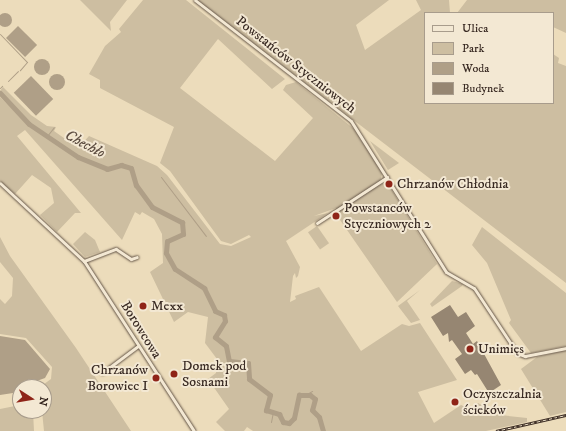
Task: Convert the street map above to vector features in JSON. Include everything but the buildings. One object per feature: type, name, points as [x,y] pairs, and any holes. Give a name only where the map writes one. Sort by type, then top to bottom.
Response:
[{"type":"street","name":"Powstańców Styczniowych","points":[[195,0],[347,116],[446,272],[474,288],[517,353],[525,356],[566,348]]},
{"type":"street","points":[[317,223],[387,177]]},
{"type":"street","name":"Borowcowa","points":[[0,183],[84,261],[194,431]]},
{"type":"street","points":[[84,261],[116,249],[131,260],[137,257]]},
{"type":"street","points":[[102,373],[138,346]]},
{"type":"green space","points":[[80,0],[127,0],[110,22],[111,31]]},
{"type":"green space","points":[[143,0],[186,0],[285,79],[272,89],[218,39],[180,88],[275,161],[313,118],[283,90],[286,85],[296,82],[354,129],[382,173],[380,183],[388,184],[437,264],[397,302],[338,217],[336,208],[314,216],[328,213],[286,241],[300,267],[298,276],[296,278],[295,273],[293,276],[290,302],[296,299],[295,296],[319,287],[361,351],[402,324],[409,326],[420,323],[457,380],[418,392],[434,423],[461,405],[470,409],[478,403],[500,415],[527,418],[527,422],[486,431],[253,431],[247,427],[244,431],[225,431],[216,422],[229,409],[208,379],[216,373],[217,359],[205,343],[208,317],[188,312],[174,322],[150,272],[163,263],[162,234],[154,219],[142,212],[140,215],[135,212],[122,240],[25,130],[17,136],[81,213],[75,213],[57,232],[40,215],[54,203],[51,188],[32,175],[15,194],[0,181],[0,97],[30,126],[41,134],[43,132],[30,123],[0,91],[3,87],[31,115],[47,126],[56,127],[54,131],[78,148],[89,136],[157,166],[167,175],[220,244],[231,246],[251,237],[249,235],[231,244],[221,241],[170,171],[160,163],[174,127],[100,88],[100,80],[89,74],[105,46],[121,32],[119,29]]},
{"type":"green space","points":[[197,0],[389,0],[356,25],[365,50],[421,10],[416,0],[449,0],[450,12],[424,12],[424,104],[554,104],[554,55],[559,58],[558,63],[566,66],[566,283]]},
{"type":"green space","points":[[467,0],[566,0],[566,33],[554,27],[554,12],[458,12]]},
{"type":"green space","points":[[370,141],[399,163],[388,170]]},
{"type":"green space","points":[[317,226],[329,243],[320,250],[308,232]]},
{"type":"green space","points":[[482,227],[566,293],[566,346],[531,353],[509,323],[511,320],[487,263],[472,245]]},
{"type":"green space","points":[[85,232],[95,240],[100,252],[85,257],[73,244]]},
{"type":"green space","points":[[0,237],[10,256],[76,348],[131,431],[44,431],[43,419],[52,419],[52,367],[26,338],[0,334],[0,299],[5,304],[12,296],[13,278],[0,262]]},
{"type":"green space","points":[[452,281],[463,284],[432,307],[430,304]]},
{"type":"green space","points":[[420,290],[407,301],[420,320],[411,323],[398,306]]},
{"type":"green space","points":[[566,350],[566,412],[550,416],[521,369],[537,357]]},
{"type":"green space","points":[[12,407],[12,419],[33,419],[34,431],[0,431],[0,409]]},
{"type":"water","points":[[5,13],[11,17],[12,20],[10,25],[5,27],[0,25],[0,15]]},
{"type":"water","points":[[18,26],[37,45],[25,57],[6,38]]},
{"type":"water","points":[[42,59],[49,64],[50,67],[45,74],[42,75],[35,70],[34,67],[39,60]]},
{"type":"water","points":[[57,74],[64,79],[65,82],[60,89],[57,90],[50,85],[49,82],[54,75]]},
{"type":"water","points":[[31,76],[53,99],[36,116],[14,93]]},
{"type":"water","points":[[0,336],[25,340],[50,369],[45,378],[42,379],[12,379],[12,393],[0,395]]},
{"type":"waterway","points":[[0,34],[27,62],[20,70]]},
{"type":"waterway","points":[[8,81],[18,71]]},
{"type":"waterway","name":"Chechło","points":[[0,93],[29,124],[78,157],[107,169],[121,165],[131,168],[136,185],[152,207],[182,222],[183,234],[167,241],[166,253],[175,269],[204,288],[215,311],[224,315],[225,321],[215,337],[226,346],[229,361],[248,363],[249,379],[270,395],[266,410],[279,414],[283,422],[289,423],[294,418],[299,395],[310,395],[315,399],[312,410],[319,417],[323,431]]},
{"type":"waterway","points":[[47,136],[54,127]]},
{"type":"waterway","points":[[161,177],[206,236]]},
{"type":"waterway","name":"Chechło","points":[[307,394],[312,391]]},
{"type":"waterway","points":[[271,422],[273,412]]},
{"type":"railway","points":[[496,431],[566,415]]},
{"type":"place","name":"Chrzanów Chłodnia","points":[[389,184]]},
{"type":"place","name":"Powstanców Styczniowych 2","points":[[336,216]]},
{"type":"place","name":"Mexx","points":[[143,306]]},
{"type":"place","name":"Unimięs","points":[[470,349]]},
{"type":"place","name":"Domek pod Sosnami","points":[[174,374]]},
{"type":"place","name":"Chrzanów Borowiec I","points":[[156,378]]},
{"type":"place","name":"Oczyszczalnia ścieków","points":[[455,402]]}]
